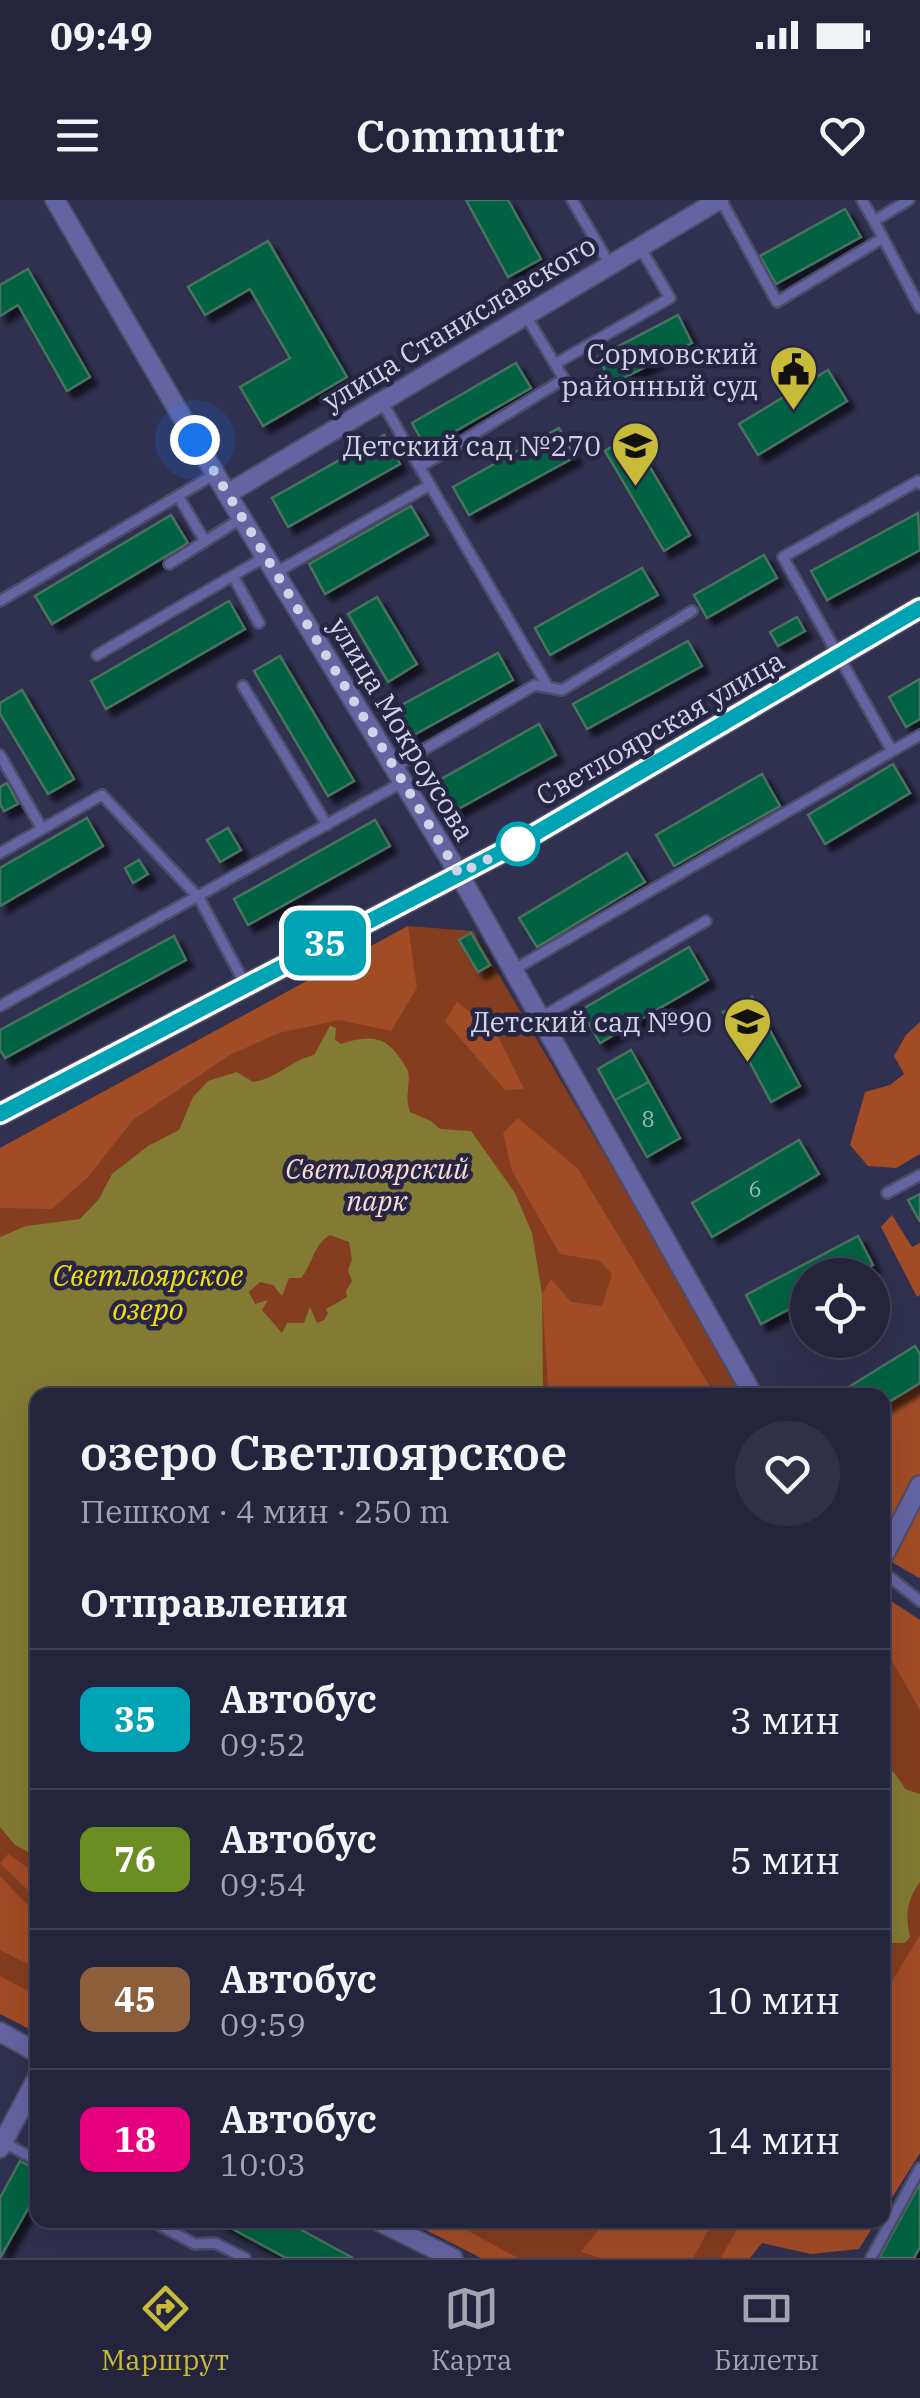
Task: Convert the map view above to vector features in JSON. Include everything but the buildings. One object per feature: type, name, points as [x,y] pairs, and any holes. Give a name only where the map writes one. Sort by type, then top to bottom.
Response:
[{"type":"main road","name":"Светлоярская улица","points":[[0,1114],[519,843],[920,608]]},
{"type":"street","name":"улица Мокроусова","points":[[56,200],[215,474],[459,874],[749,1388]]},
{"type":"street","name":"улица Станиславского","points":[[227,494],[720,200]]},
{"type":"street","points":[[890,1543],[920,1485]]},
{"type":"street","points":[[0,2032],[30,2049]]},
{"type":"street","points":[[1,2145],[30,2091]]},
{"type":"street","points":[[392,2228],[453,2258]]},
{"type":"lane","points":[[572,200],[610,265]]},
{"type":"lane","points":[[720,200],[777,302],[883,238]]},
{"type":"lane","points":[[862,200],[920,308]]},
{"type":"lane","points":[[874,221],[909,200]]},
{"type":"lane","points":[[555,364],[670,298],[640,247]]},
{"type":"lane","points":[[420,467],[564,380],[526,315]]},
{"type":"lane","points":[[382,402],[548,688]]},
{"type":"lane","points":[[0,601],[215,474]]},
{"type":"lane","points":[[892,751],[784,557],[918,481],[920,484]]},
{"type":"lane","points":[[97,655],[233,576],[270,565],[430,484]]},
{"type":"lane","points":[[178,496],[205,542]]},
{"type":"lane","points":[[169,564],[242,518]]},
{"type":"lane","points":[[233,576],[259,622]]},
{"type":"lane","points":[[0,1006],[327,824],[535,685],[562,690],[692,612]]},
{"type":"lane","points":[[243,686],[327,824]]},
{"type":"lane","points":[[513,970],[920,735]]},
{"type":"lane","points":[[0,755],[42,829]]},
{"type":"lane","points":[[0,853],[102,795],[199,898],[246,985]]},
{"type":"lane","points":[[540,1018],[706,921]]},
{"type":"lane","points":[[887,1192],[920,1175]]},
{"type":"lane","points":[[890,1577],[920,1601]]},
{"type":"lane","points":[[1,2145],[30,2158]]},
{"type":"lane","points":[[890,2223],[920,2168]]},
{"type":"lane","points":[[165,2228],[195,2244],[216,2242],[245,2258]]},
{"type":"lane","points":[[871,2258],[887,2228]]},
{"type":"green space","name":"Светлоярский парк","points":[[408,926],[473,931],[742,1388],[30,1388],[30,2007],[0,1991],[0,1148]]},
{"type":"green space","points":[[890,1645],[920,1699],[920,1954],[890,2012]]},
{"type":"green space","points":[[442,2228],[750,2228],[729,2258],[498,2258]]},
{"type":"shaded area","points":[[408,926],[417,988],[391,1031],[339,1020],[279,1033],[230,1055],[133,1120],[88,1177],[52,1209],[0,1208],[0,1148]]},
{"type":"shaded area","points":[[457,1002],[497,1034],[524,1089],[505,1090],[445,1021]]},
{"type":"shaded area","points":[[920,1022],[920,1154],[896,1168],[868,1166],[850,1145],[865,1092],[890,1085],[904,1074],[894,1056],[906,1035]]},
{"type":"shaded area","points":[[518,1118],[578,1169],[711,1388],[550,1388],[542,1294],[551,1279],[571,1302],[602,1306],[612,1274],[600,1261],[560,1254],[512,1171],[503,1133]]},
{"type":"shaded area","points":[[892,1215],[912,1247],[920,1243],[917,1297],[881,1227]]},
{"type":"shaded area","points":[[920,1383],[919,1578],[890,1561],[890,1402]]},
{"type":"shaded area","points":[[890,1600],[920,1620],[920,1710],[890,1657]]},
{"type":"shaded area","points":[[8,1854],[30,1868],[30,1892],[0,1863]]},
{"type":"shaded area","points":[[0,1876],[30,1908],[30,1965],[0,1950]]},
{"type":"shaded area","points":[[920,1935],[920,2153],[890,2201],[890,1984]]},
{"type":"shaded area","points":[[0,1976],[30,1992],[30,2029],[0,2014]]},
{"type":"shaded area","points":[[422,2228],[463,2228],[518,2258],[481,2258]]},
{"type":"shaded area","points":[[600,2228],[710,2228],[693,2258],[601,2258],[581,2252]]},
{"type":"shaded area","points":[[738,2228],[872,2228],[859,2249],[811,2254],[762,2243],[750,2258],[721,2258]]},
{"type":"water","name":"Светлоярское озеро","points":[[330,1026],[336,1028],[335,1040],[341,1044],[358,1039],[381,1041],[408,1071],[410,1112],[440,1129],[471,1131],[515,1193],[532,1233],[542,1294],[543,1388],[30,1388],[30,1853],[15,1845],[0,1827],[0,1237],[26,1226],[80,1219],[99,1199],[112,1174],[148,1146],[179,1130],[193,1097],[208,1081],[237,1072],[253,1082],[262,1080],[314,1055]],"holes":[[[330,1235],[349,1242],[352,1260],[347,1297],[326,1309],[324,1320],[317,1323],[310,1307],[304,1323],[287,1323],[282,1333],[262,1310],[268,1300],[255,1304],[249,1292],[260,1282],[273,1285],[282,1296],[289,1278],[301,1278]]]},
{"type":"water","points":[[890,1767],[905,1789],[920,1794],[920,1882],[908,1908],[910,1937],[905,1943],[891,1943]]},
{"type":"bus line","name":"35","points":[[0,1114],[519,843],[920,608]]},
{"type":"place","name":"Сормовский районный суд","points":[[793,412]]},
{"type":"place","name":"Детский сад №270","points":[[636,488]]},
{"type":"place","name":"Детский сад №90","points":[[747,1064]]},
{"type":"route","points":[[195,440],[459,874],[518,844]]}]
